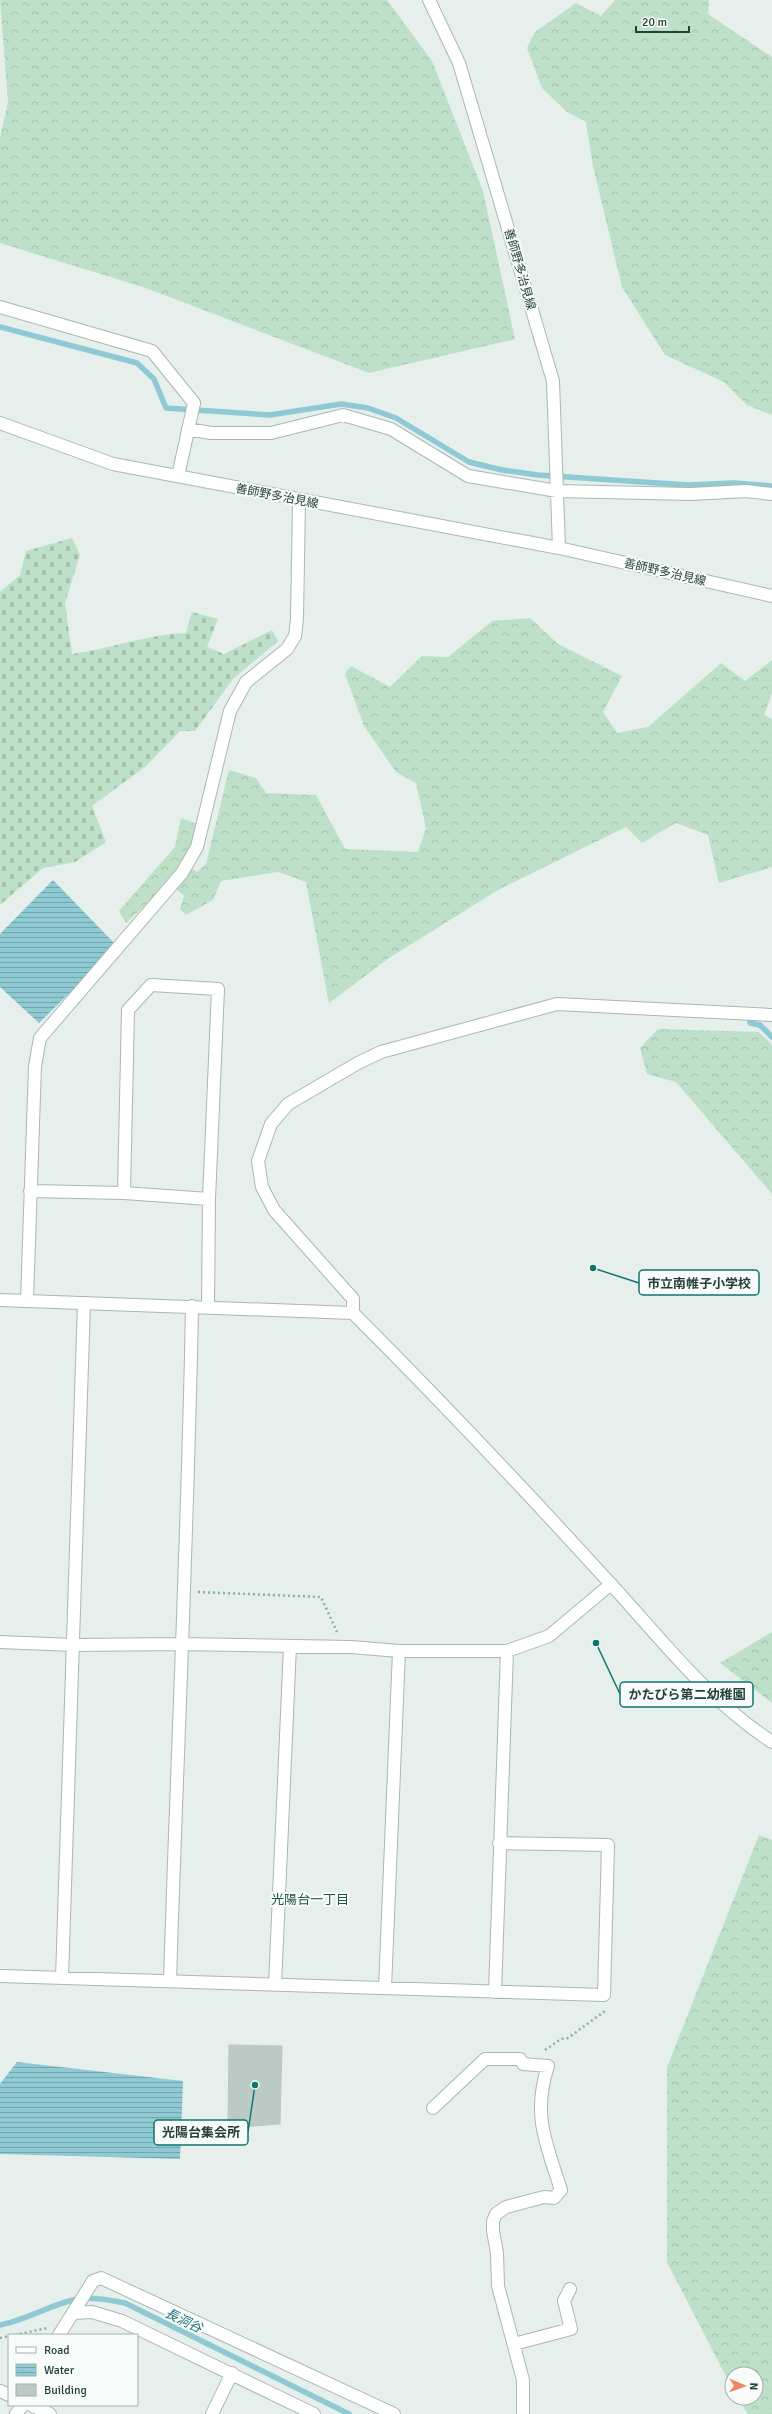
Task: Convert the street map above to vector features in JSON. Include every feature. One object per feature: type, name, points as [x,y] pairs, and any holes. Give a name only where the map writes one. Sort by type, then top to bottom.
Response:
[{"type":"street","name":"善師野多治見線","points":[[429,0],[459,63],[553,381],[559,548]]},
{"type":"street","points":[[0,308],[152,350],[194,403],[178,476]]},
{"type":"street","points":[[189,426],[211,434],[271,433],[328,418],[343,415],[353,416],[391,429],[468,476],[557,491],[691,494],[746,491],[772,494]]},
{"type":"street","name":"善師野多治見線","points":[[0,423],[113,464],[299,501],[559,548],[772,596]]},
{"type":"street","points":[[27,1301],[35,1066],[40,1038],[182,873],[197,847],[230,711],[246,682],[287,649],[294,636],[297,619],[299,501]]},
{"type":"street","points":[[124,1193],[128,1010],[152,985],[218,989],[209,1199],[208,1307]]},
{"type":"street","points":[[353,1313],[353,1299],[274,1210],[262,1187],[258,1161],[271,1124],[288,1104],[358,1063],[381,1052],[557,1004],[767,1015]]},
{"type":"street","points":[[30,1191],[124,1193],[209,1199]]},
{"type":"street","points":[[0,1300],[353,1313],[450,1410],[611,1584],[698,1683],[754,1730],[772,1742]]},
{"type":"street","points":[[62,1978],[84,1303]]},
{"type":"street","points":[[170,1981],[192,1306]]},
{"type":"street","points":[[0,1642],[73,1645],[180,1644],[343,1647],[399,1651],[507,1651],[549,1636],[611,1584]]},
{"type":"street","points":[[275,1985],[290,1646]]},
{"type":"street","points":[[385,1988],[399,1651]]},
{"type":"street","points":[[495,1992],[499,1843],[507,1651]]},
{"type":"street","points":[[0,1976],[604,1995],[608,1845],[499,1843]]},
{"type":"street","points":[[433,2108],[485,2059],[520,2058],[523,2064],[548,2066],[542,2087],[541,2128],[560,2190],[554,2198],[544,2197],[506,2207],[496,2214],[493,2221],[493,2231],[498,2253],[498,2286],[523,2380],[523,2414]]},
{"type":"street","points":[[60,2334],[93,2281],[101,2278],[394,2414]]},
{"type":"street","points":[[514,2344],[571,2329],[564,2301],[570,2289]]},
{"type":"street","points":[[72,2315],[92,2312],[122,2321],[314,2414]]},
{"type":"street","points":[[212,2414],[232,2373]]},
{"type":"street","points":[[16,2414],[22,2406]]},
{"type":"street","points":[[33,2406],[50,2414]]},
{"type":"path","points":[[183,1592],[321,1597],[343,1647]]},
{"type":"path","points":[[542,2052],[561,2038],[568,2038],[606,2010],[607,2002],[604,1995]]},
{"type":"path","points":[[18,2334],[72,2315]]},
{"type":"green space","points":[[0,0],[387,0],[432,61],[483,191],[515,339],[369,373],[146,288],[0,243],[0,137],[8,102]]},
{"type":"green space","points":[[615,0],[709,0],[708,14],[772,57],[772,415],[747,405],[724,382],[665,355],[622,287],[593,166],[586,122],[567,112],[542,88],[527,48],[535,32],[576,3],[601,16]]},
{"type":"green space","points":[[72,538],[80,555],[65,603],[72,654],[158,636],[186,633],[192,612],[218,619],[207,647],[224,654],[272,630],[278,641],[233,679],[195,731],[180,731],[146,766],[92,806],[106,842],[75,862],[43,868],[0,905],[0,592],[20,575],[26,551]]},
{"type":"green space","points":[[530,618],[558,644],[622,676],[603,712],[617,733],[648,727],[721,663],[745,681],[772,660],[772,693],[764,715],[772,719],[772,867],[719,883],[708,835],[676,823],[642,843],[626,827],[498,890],[389,958],[329,1003],[306,882],[278,872],[221,881],[213,900],[186,915],[180,909],[184,896],[169,883],[126,923],[119,911],[175,847],[181,818],[197,824],[193,845],[184,863],[197,872],[206,864],[229,770],[256,778],[266,793],[316,795],[345,849],[418,852],[426,828],[416,783],[396,772],[364,726],[345,674],[351,666],[390,687],[422,656],[448,657],[492,621]]},
{"type":"green space","points":[[658,1029],[759,1032],[772,1045],[772,1194],[676,1082],[647,1074],[640,1048]]},
{"type":"green space","points":[[772,1632],[772,1703],[720,1663]]},
{"type":"green space","points":[[759,1835],[772,1840],[772,2414],[748,2414],[743,2406],[764,2406],[764,2366],[724,2366],[724,2372],[667,2262],[667,2067]]},
{"type":"water","points":[[53,880],[117,946],[39,1023],[0,987],[0,934]]},
{"type":"water","points":[[17,2062],[183,2081],[180,2159],[0,2154],[0,2084]]},
{"type":"building","points":[[229,2045],[282,2046],[280,2124],[228,2128]]},
{"type":"waterway","points":[[0,327],[137,363],[154,379],[166,408],[270,415],[341,404],[368,408],[396,418],[469,462],[502,470],[538,475],[687,485],[734,483],[772,486]]},
{"type":"waterway","points":[[750,1014],[750,1023],[760,1025],[772,1037]]},
{"type":"waterway","name":"長洞谷","points":[[0,2325],[19,2320],[73,2300],[86,2298],[125,2303],[349,2414]]},
{"type":"place","name":"市立南帷子小学校","points":[[593,1268]]},
{"type":"place","name":"かたびら第二幼稚園","points":[[596,1643]]},
{"type":"place","name":"光陽台集会所","points":[[255,2085]]},
{"type":"district","name":"光陽台一丁目","points":[[310,1899]]}]
